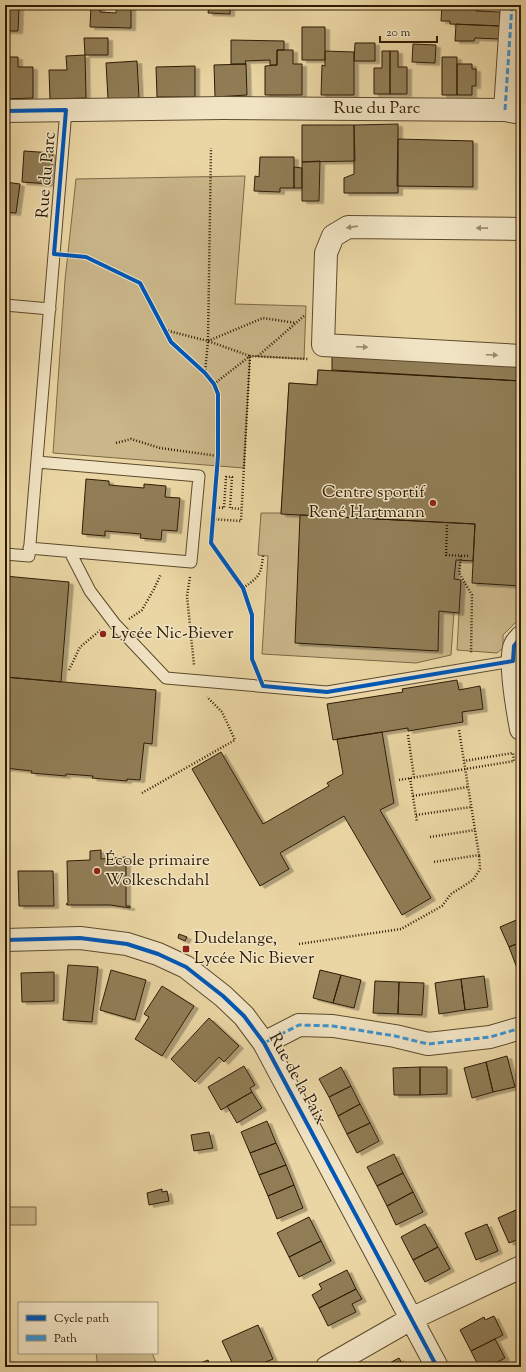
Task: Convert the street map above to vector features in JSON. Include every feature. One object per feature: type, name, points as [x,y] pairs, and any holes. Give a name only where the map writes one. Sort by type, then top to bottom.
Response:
[{"type":"street","points":[[512,5],[513,111]]},
{"type":"street","name":"Rue du Parc","points":[[5,111],[223,108],[513,111]]},
{"type":"street","points":[[521,229],[348,227],[333,236],[326,253],[324,345],[521,356]]},
{"type":"street","points":[[521,638],[514,646],[513,661],[515,695],[521,729]]},
{"type":"street","name":"Rue de la Paix","points":[[5,940],[80,938],[127,944],[158,954],[186,967],[224,996],[244,1016],[264,1043],[437,1367]]},
{"type":"street","points":[[264,1043],[299,1025],[333,1026],[395,1036],[428,1044],[490,1037],[521,1028]]},
{"type":"street","points":[[327,1367],[411,1319],[521,1268]]},
{"type":"lane","name":"Rue du Parc","points":[[29,548],[66,110]]},
{"type":"lane","points":[[5,305],[50,309]]},
{"type":"lane","points":[[5,554],[29,556],[29,548],[191,562],[199,476],[37,462]]},
{"type":"lane","points":[[70,552],[90,591],[115,624],[166,678],[327,692],[513,661]]},
{"type":"path","points":[[205,373],[208,341],[211,148]]},
{"type":"path","points":[[258,356],[325,298]]},
{"type":"path","points":[[208,341],[263,318],[296,323]]},
{"type":"path","points":[[161,323],[168,336]]},
{"type":"path","points":[[165,330],[208,341],[250,356],[323,360],[324,345]]},
{"type":"path","points":[[214,384],[250,356]]},
{"type":"path","points":[[212,519],[240,521],[250,356]]},
{"type":"path","points":[[199,368],[214,384],[216,389]]},
{"type":"path","points":[[116,443],[131,439],[160,448],[218,456]]},
{"type":"path","points":[[217,464],[218,448]]},
{"type":"path","points":[[213,508],[224,508],[226,476],[232,477],[230,508],[241,509]]},
{"type":"path","points":[[212,527],[214,500]]},
{"type":"path","points":[[447,525],[446,555],[470,556]]},
{"type":"path","points":[[243,588],[255,580],[262,571],[263,556]]},
{"type":"path","points":[[461,556],[459,573],[472,595],[471,651]]},
{"type":"path","points":[[187,596],[191,562]]},
{"type":"path","points":[[239,582],[246,595]]},
{"type":"path","points":[[299,944],[401,929],[442,906],[451,894],[473,880],[480,869],[479,855],[459,730]]},
{"type":"path","points":[[408,735],[414,777]]},
{"type":"path","points":[[142,793],[222,747]]},
{"type":"path","points":[[399,780],[514,761],[513,753],[464,761]]},
{"type":"path","points":[[410,778],[417,822]]},
{"type":"path","points":[[413,796],[468,787]]},
{"type":"path","points":[[416,816],[471,807]]},
{"type":"path","points":[[430,837],[475,830]]},
{"type":"path","points":[[434,862],[479,855]]},
{"type":"shaded area","points":[[245,176],[235,304],[306,306],[304,359],[250,356],[244,468],[53,453],[65,280],[76,179]]},
{"type":"shaded area","points":[[318,370],[521,381],[521,620],[517,621],[503,635],[503,648],[497,653],[457,650],[459,613],[454,612],[451,655],[416,663],[262,654],[268,556],[258,555],[261,513],[281,513],[289,383],[317,385]]},
{"type":"shaded area","points":[[6,1207],[36,1207],[36,1225],[6,1225]]},
{"type":"shaded area","points":[[96,1354],[152,1354],[158,1367],[98,1367]]},
{"type":"building","points":[[5,5],[8,5],[8,8],[19,8],[18,31],[5,31]]},
{"type":"building","points":[[91,5],[100,5],[100,12],[116,13],[117,5],[131,5],[131,28],[90,27]]},
{"type":"building","points":[[209,5],[230,5],[230,14],[208,13]]},
{"type":"building","points":[[442,5],[477,5],[476,11],[500,12],[500,26],[450,24],[450,21],[441,21]]},
{"type":"building","points":[[456,24],[500,26],[499,39],[475,38],[474,41],[455,41]]},
{"type":"building","points":[[302,27],[325,27],[325,60],[302,60]]},
{"type":"building","points":[[84,38],[108,38],[108,55],[85,55]]},
{"type":"building","points":[[231,40],[284,41],[284,50],[277,50],[277,65],[270,65],[270,60],[245,61],[246,64],[231,64]]},
{"type":"building","points":[[355,43],[375,43],[375,61],[354,61]]},
{"type":"building","points":[[413,44],[436,45],[435,63],[412,62]]},
{"type":"building","points":[[277,50],[293,50],[293,64],[302,64],[302,95],[265,95],[265,66],[277,65]]},
{"type":"building","points":[[325,51],[354,52],[354,95],[321,95],[322,65],[325,66]]},
{"type":"building","points":[[382,51],[390,51],[390,94],[374,94],[374,68],[382,68]]},
{"type":"building","points":[[390,51],[398,51],[398,67],[407,67],[407,94],[390,94]]},
{"type":"building","points":[[85,55],[86,98],[50,99],[49,70],[67,70],[66,56]]},
{"type":"building","points":[[5,57],[18,57],[18,67],[33,67],[33,98],[5,99]]},
{"type":"building","points":[[442,57],[457,57],[457,95],[442,95]]},
{"type":"building","points":[[137,61],[139,98],[108,99],[106,63]]},
{"type":"building","points":[[246,64],[247,95],[215,97],[214,65]]},
{"type":"building","points":[[457,64],[472,64],[472,69],[476,69],[476,86],[472,86],[472,95],[457,95]]},
{"type":"building","points":[[195,66],[195,97],[157,97],[156,67]]},
{"type":"building","points":[[398,124],[398,193],[344,193],[344,178],[354,174],[354,125]]},
{"type":"building","points":[[302,125],[354,125],[355,161],[302,162]]},
{"type":"building","points":[[398,139],[473,141],[473,187],[397,186]]},
{"type":"building","points":[[24,151],[53,153],[50,184],[22,182]]},
{"type":"building","points":[[260,157],[294,157],[294,188],[280,188],[280,192],[254,191],[255,176],[259,177]]},
{"type":"building","points":[[320,161],[319,201],[302,201],[302,162]]},
{"type":"building","points":[[294,167],[302,168],[302,188],[294,188]]},
{"type":"building","points":[[5,182],[20,184],[16,213],[5,212]]},
{"type":"building","points":[[332,356],[521,367],[521,381],[332,370]]},
{"type":"building","points":[[318,370],[521,381],[521,586],[472,583],[475,524],[281,514],[289,383],[317,385]]},
{"type":"building","points":[[86,479],[109,481],[109,485],[144,488],[144,484],[166,486],[165,497],[180,498],[177,531],[162,530],[161,540],[140,538],[141,534],[105,531],[105,536],[82,534]]},
{"type":"building","points":[[300,515],[475,524],[473,561],[456,560],[454,579],[461,580],[459,613],[439,611],[438,651],[295,643]]},
{"type":"building","points":[[5,576],[69,582],[61,682],[5,677]]},
{"type":"building","points":[[5,677],[156,690],[152,744],[144,743],[140,780],[127,779],[127,781],[92,778],[93,776],[66,774],[66,776],[31,773],[32,771],[5,768]]},
{"type":"building","points":[[457,680],[459,690],[480,686],[483,709],[462,712],[463,722],[408,731],[408,728],[333,740],[327,704],[403,692],[402,689]]},
{"type":"building","points":[[382,732],[394,803],[380,810],[431,898],[402,915],[344,816],[280,853],[289,869],[260,886],[192,769],[221,752],[263,824],[329,786],[327,783],[343,774],[337,739]]},
{"type":"building","name":"École primaire Wolkeschdahl","points":[[101,850],[101,859],[126,857],[126,906],[130,906],[130,908],[110,905],[66,904],[68,903],[67,861],[90,860],[90,851]]},
{"type":"building","points":[[18,871],[53,871],[54,906],[19,906]]},
{"type":"building","points":[[521,918],[521,942],[509,947],[500,927]]},
{"type":"building","points":[[179,934],[187,937],[185,941],[178,938]]},
{"type":"building","points":[[521,942],[521,967],[517,968],[509,947]]},
{"type":"building","points":[[68,965],[98,967],[92,1022],[63,1020]]},
{"type":"building","points":[[521,967],[521,977],[517,968]]},
{"type":"building","points":[[111,970],[146,980],[135,1020],[100,1010]]},
{"type":"building","points":[[320,970],[341,975],[333,1003],[313,998]]},
{"type":"building","points":[[54,972],[54,1001],[22,1002],[21,973]]},
{"type":"building","points":[[341,975],[361,980],[354,1008],[333,1003]]},
{"type":"building","points":[[484,976],[488,1007],[465,1010],[461,979]]},
{"type":"building","points":[[461,979],[465,1010],[439,1014],[435,983]]},
{"type":"building","points":[[375,981],[399,982],[398,1014],[373,1013]]},
{"type":"building","points":[[399,982],[424,983],[422,1015],[398,1014]]},
{"type":"building","points":[[162,986],[194,1006],[162,1056],[135,1039],[149,1017],[144,1014]]},
{"type":"building","points":[[209,1018],[239,1046],[224,1062],[219,1057],[195,1082],[171,1059]]},
{"type":"building","points":[[507,1056],[515,1087],[493,1092],[486,1062]]},
{"type":"building","points":[[486,1062],[493,1092],[472,1098],[464,1068]]},
{"type":"building","points":[[244,1066],[255,1085],[250,1088],[252,1092],[221,1110],[208,1087]]},
{"type":"building","points":[[341,1067],[351,1086],[329,1097],[319,1079]]},
{"type":"building","points":[[420,1067],[447,1067],[447,1094],[420,1095]]},
{"type":"building","points":[[420,1067],[420,1095],[394,1095],[393,1068]]},
{"type":"building","points":[[351,1086],[360,1104],[338,1116],[329,1097]]},
{"type":"building","points":[[252,1092],[262,1108],[237,1123],[227,1106]]},
{"type":"building","points":[[360,1104],[370,1123],[347,1134],[338,1116]]},
{"type":"building","points":[[267,1121],[276,1143],[250,1153],[241,1132]]},
{"type":"building","points":[[370,1123],[379,1141],[357,1153],[347,1134]]},
{"type":"building","points":[[209,1132],[213,1148],[194,1151],[191,1135]]},
{"type":"building","points":[[276,1143],[286,1165],[259,1175],[250,1153]]},
{"type":"building","points":[[394,1154],[403,1173],[377,1186],[367,1167]]},
{"type":"building","points":[[286,1165],[294,1185],[268,1196],[259,1175]]},
{"type":"building","points":[[403,1173],[413,1192],[387,1206],[377,1186]]},
{"type":"building","points":[[294,1185],[303,1208],[277,1219],[268,1196]]},
{"type":"building","points":[[162,1189],[162,1192],[167,1191],[169,1201],[149,1205],[147,1193]]},
{"type":"building","points":[[413,1192],[423,1212],[396,1225],[387,1206]]},
{"type":"building","points":[[518,1209],[521,1215],[521,1238],[509,1243],[498,1218]]},
{"type":"building","points":[[309,1217],[321,1241],[289,1257],[277,1233]]},
{"type":"building","points":[[425,1224],[438,1247],[413,1260],[401,1237]]},
{"type":"building","points":[[487,1224],[498,1251],[476,1260],[465,1233]]},
{"type":"building","points":[[321,1241],[331,1261],[299,1277],[289,1257]]},
{"type":"building","points":[[438,1247],[450,1269],[425,1282],[413,1260]]},
{"type":"building","points":[[347,1270],[356,1289],[319,1308],[312,1295],[322,1289],[319,1284]]},
{"type":"building","points":[[356,1289],[362,1299],[352,1304],[356,1312],[328,1326],[319,1308]]},
{"type":"building","points":[[521,1294],[521,1304],[517,1296]]},
{"type":"building","points":[[494,1316],[503,1335],[471,1351],[460,1330],[484,1317],[485,1320]]},
{"type":"building","points":[[258,1325],[273,1359],[254,1367],[234,1367],[222,1341]]},
{"type":"building","points":[[495,1339],[505,1358],[488,1367],[479,1367],[471,1351]]},
{"type":"building","points":[[399,1358],[404,1367],[382,1367]]},
{"type":"building","points":[[208,1360],[211,1367],[191,1367]]},
{"type":"building","points":[[73,1363],[73,1367],[57,1367],[57,1364]]},
{"type":"marked path","points":[[505,110],[512,5]]},
{"type":"marked path","points":[[264,1043],[299,1025],[333,1026],[395,1036],[428,1044],[490,1037],[521,1028]]},
{"type":"cycle path","points":[[5,111],[66,110],[54,254],[86,257],[140,283],[171,342],[205,373],[214,384],[218,394],[218,456],[211,543],[243,588],[252,615],[252,659],[263,686],[327,692],[513,661],[514,646],[521,637]]},
{"type":"cycle path","points":[[5,940],[80,938],[127,944],[158,954],[186,967],[223,996],[244,1016],[264,1043],[437,1367]]},
{"type":"place","name":"Centre sportif René Hartmann","points":[[433,503]]},
{"type":"place","name":"Lycée Nic-Biever","points":[[103,634]]},
{"type":"place","name":"École primaire Wolkeschdahl","points":[[97,871]]},
{"type":"place","name":"Dudelange, Lycée Nic Biever","points":[[186,949]]}]
